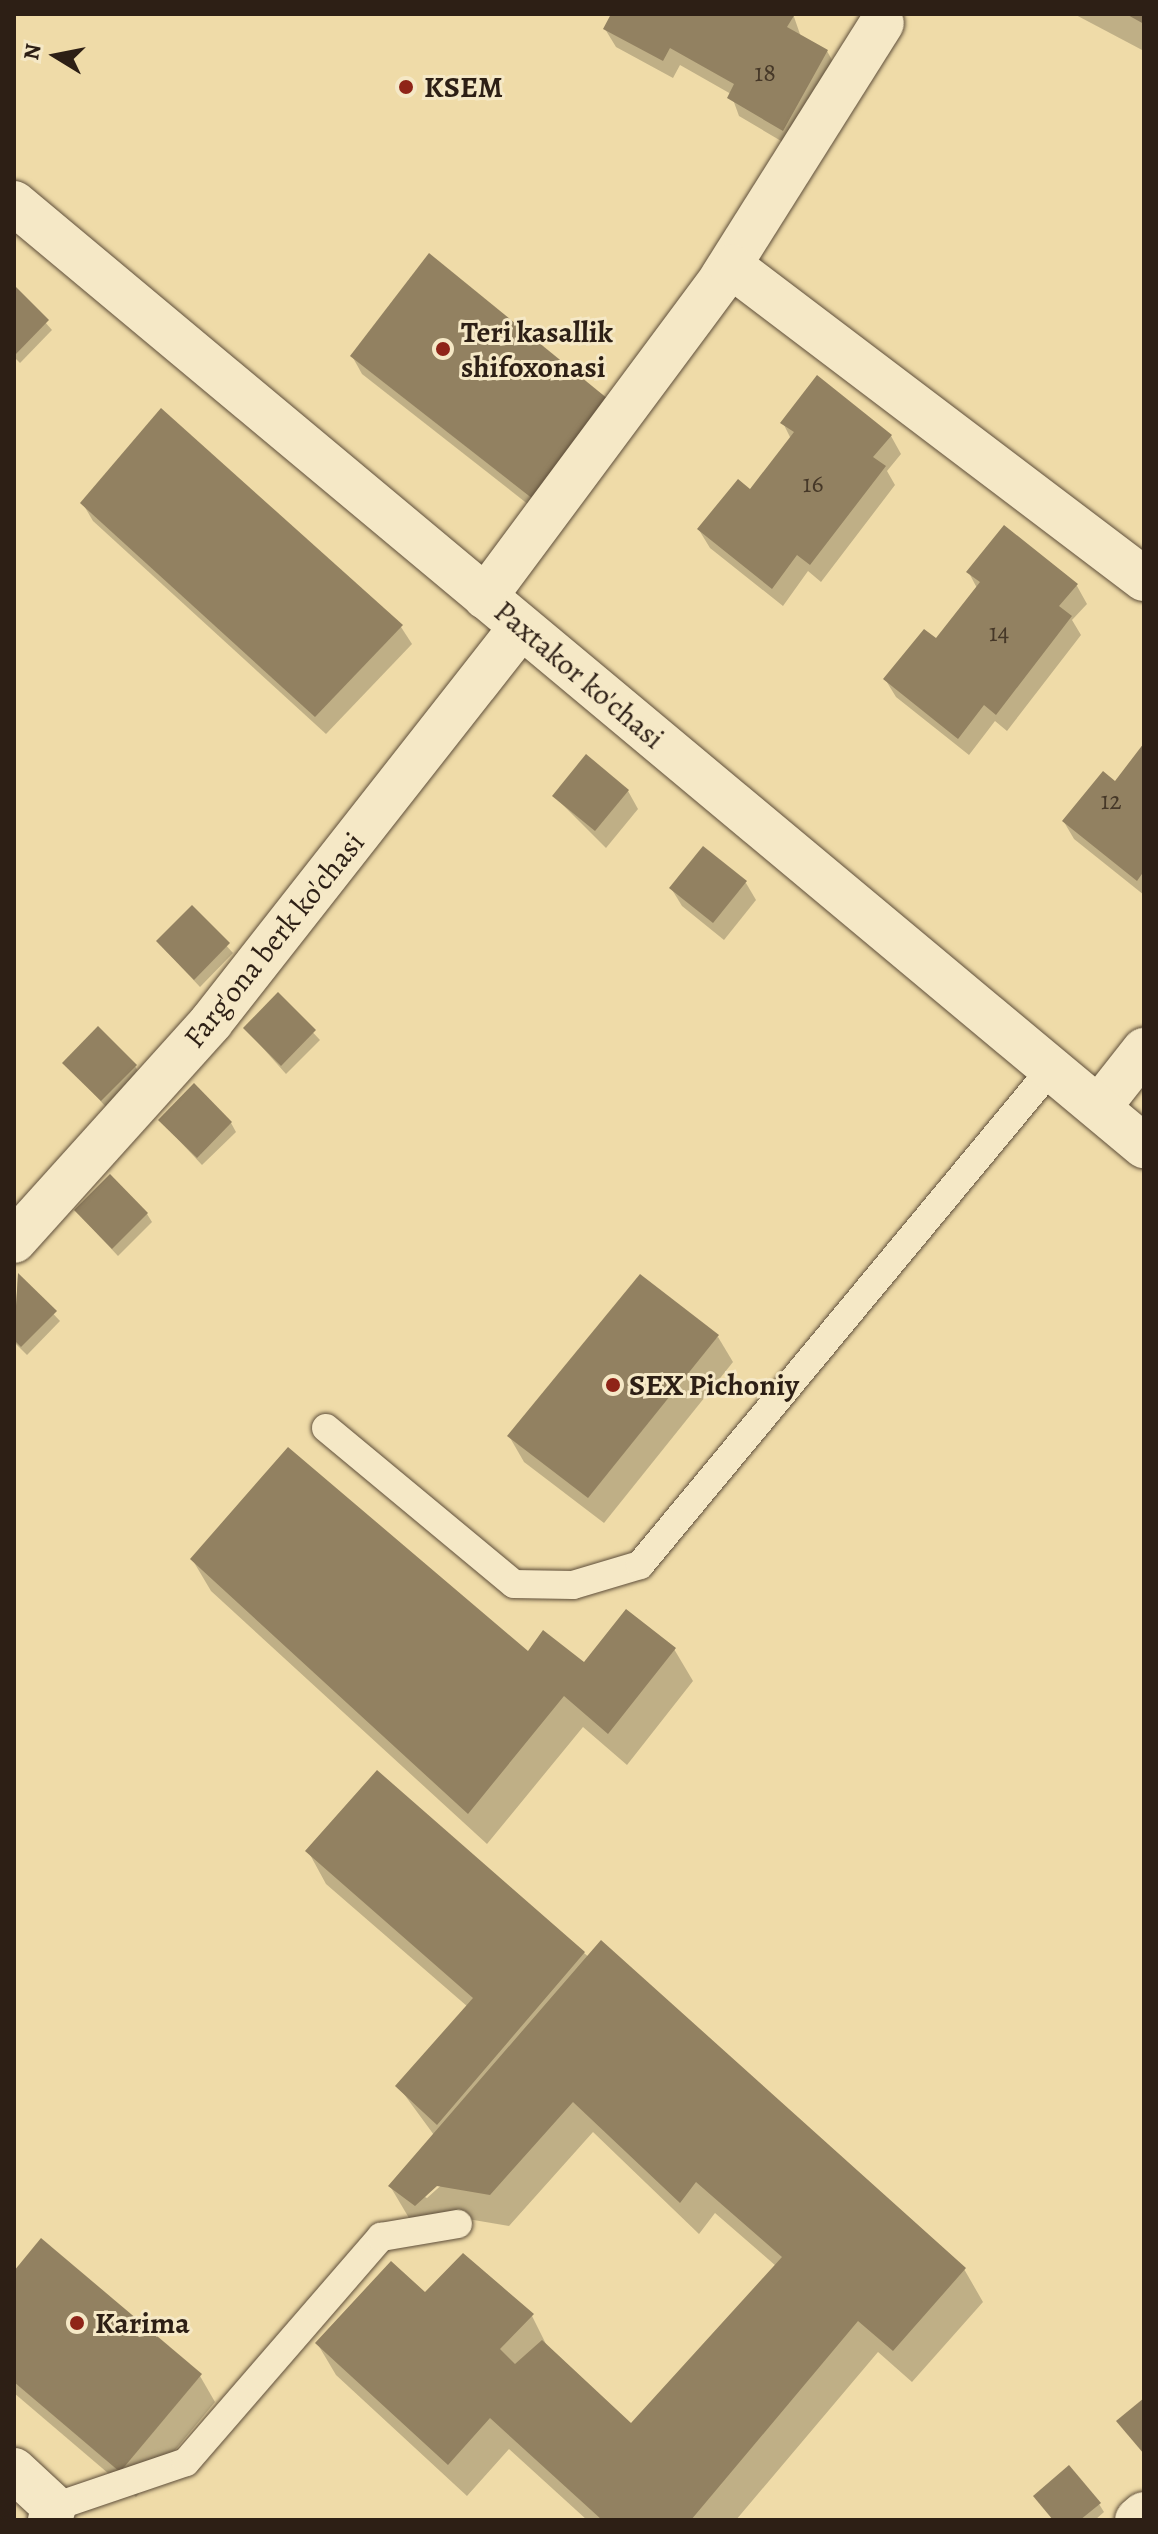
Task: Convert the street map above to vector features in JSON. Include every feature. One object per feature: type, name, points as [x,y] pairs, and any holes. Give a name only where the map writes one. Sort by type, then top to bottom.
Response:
[{"type":"street","points":[[722,277],[882,23]]},
{"type":"street","name":"Paxtakor ko'chasi","points":[[14,203],[1144,1146]]},
{"type":"street","points":[[485,597],[731,266],[1144,579]]},
{"type":"street","name":"Farg'ona berk ko'chasi","points":[[14,1241],[211,1022],[521,627]]},
{"type":"street","points":[[1099,1107],[1144,1050]]},
{"type":"street","points":[[14,2470],[52,2514]]},
{"type":"street","points":[[1137,2520],[1144,2514]]},
{"type":"lane","points":[[326,1428],[514,1584],[573,1585],[640,1565],[1052,1068]]},
{"type":"lane","points":[[52,2514],[186,2462],[381,2237],[458,2224]]},
{"type":"building","points":[[611,14],[795,14],[787,27],[828,50],[783,131],[727,98],[734,84],[670,48],[663,61],[603,29]]},
{"type":"building","points":[[1126,14],[1144,14],[1144,24]]},
{"type":"building","points":[[429,253],[608,399],[533,499],[350,356]]},
{"type":"building","points":[[14,285],[49,320],[14,356]]},
{"type":"building","points":[[817,375],[892,435],[873,457],[886,466],[810,565],[797,555],[772,589],[697,529],[738,479],[750,489],[794,432],[780,423]]},
{"type":"building","points":[[161,408],[403,625],[315,717],[80,503]]},
{"type":"building","points":[[1004,525],[1078,584],[1059,606],[1072,616],[996,715],[984,705],[958,739],[883,679],[924,629],[936,638],[980,582],[966,572]]},
{"type":"building","points":[[1144,743],[1144,871],[1137,881],[1062,821],[1103,771],[1115,781]]},
{"type":"building","points":[[586,754],[629,790],[595,831],[552,796]]},
{"type":"building","points":[[703,846],[747,881],[713,923],[669,888]]},
{"type":"building","points":[[192,905],[230,943],[194,980],[156,941]]},
{"type":"building","points":[[278,992],[316,1030],[281,1066],[243,1028]]},
{"type":"building","points":[[98,1026],[137,1065],[101,1101],[62,1063]]},
{"type":"building","points":[[194,1083],[232,1122],[197,1158],[158,1120]]},
{"type":"building","points":[[110,1174],[148,1213],[112,1249],[74,1210]]},
{"type":"building","points":[[18,1273],[57,1311],[21,1347],[14,1340]]},
{"type":"building","name":"SEX Pichoniy","points":[[640,1274],[719,1335],[588,1498],[507,1436]]},
{"type":"building","points":[[288,1447],[528,1651],[543,1630],[584,1662],[626,1609],[676,1648],[608,1734],[564,1696],[468,1814],[190,1559]]},
{"type":"building","points":[[377,1770],[585,1952],[437,2125],[395,2086],[473,1998],[305,1851]]},
{"type":"building","points":[[601,1940],[966,2268],[893,2351],[858,2321],[691,2520],[602,2520],[490,2418],[448,2465],[315,2343],[391,2261],[425,2292],[463,2253],[534,2314],[500,2349],[515,2364],[542,2340],[631,2423],[782,2257],[696,2182],[680,2203],[573,2102],[490,2195],[437,2186],[415,2206],[388,2186]]},
{"type":"building","name":"Karima","points":[[41,2238],[202,2374],[120,2472],[14,2382],[14,2271]]},
{"type":"building","points":[[1144,2398],[1144,2454],[1116,2421]]},
{"type":"building","points":[[1069,2465],[1101,2503],[1080,2520],[1053,2520],[1033,2496]]},
{"type":"place","name":"KSEM","points":[[406,87]]},
{"type":"place","name":"Teri kasallik shifoxonasi","points":[[443,349]]},
{"type":"place","name":"SEX Pichoniy","points":[[613,1385]]},
{"type":"place","name":"Karima","points":[[77,2323]]}]
